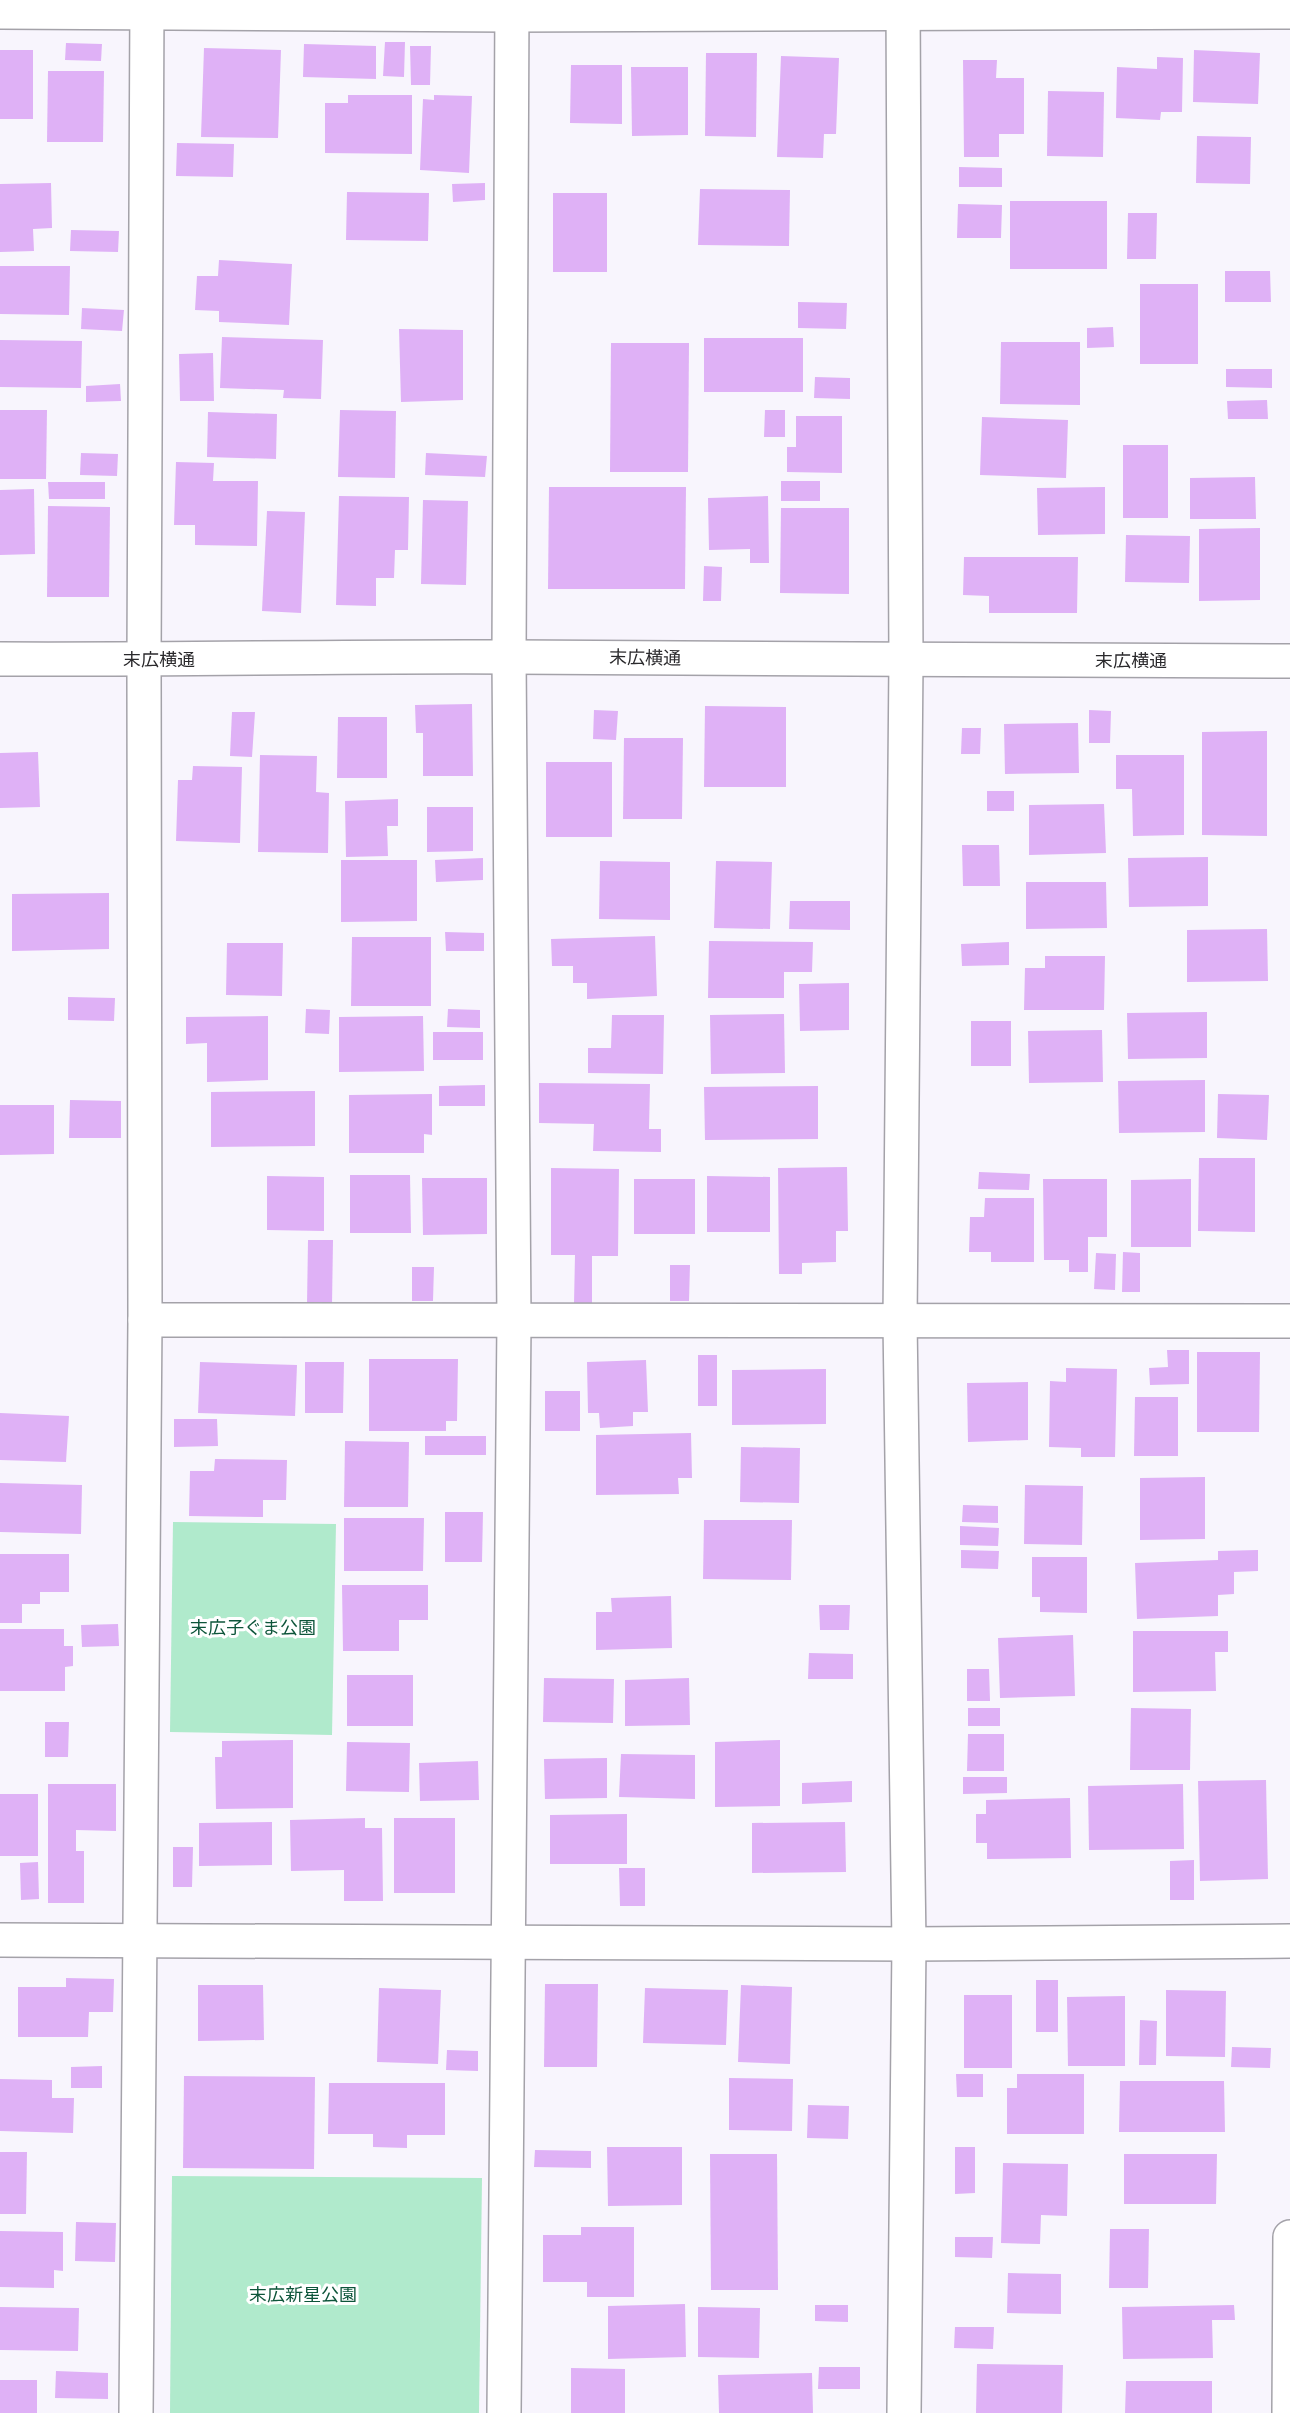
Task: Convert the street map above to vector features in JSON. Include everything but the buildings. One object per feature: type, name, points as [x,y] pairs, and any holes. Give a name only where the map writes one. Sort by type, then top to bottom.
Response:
[{"type":"street","points":[[136,2413],[146,1320],[144,660],[147,6]]},
{"type":"street","points":[[0,12],[147,6],[903,7],[1290,12]]},
{"type":"street","points":[[504,2413],[514,1321],[509,657],[512,7]]},
{"type":"street","points":[[903,7],[906,661],[900,1322],[909,1944],[903,2413]]},
{"type":"street","name":"末広横通","points":[[0,659],[509,657],[906,661],[1290,661]]},
{"type":"street","points":[[146,1320],[1290,1321]]},
{"type":"street","points":[[0,1940],[909,1944],[1290,1941]]},
{"type":"street","points":[[1289,2413],[1290,2237]]},
{"type":"green space","name":"末広子ぐま公園","points":[[173,1522],[336,1524],[332,1735],[170,1732]]},
{"type":"green space","name":"末広新星公園","points":[[172,2176],[482,2178],[479,2413],[170,2413]]}]
